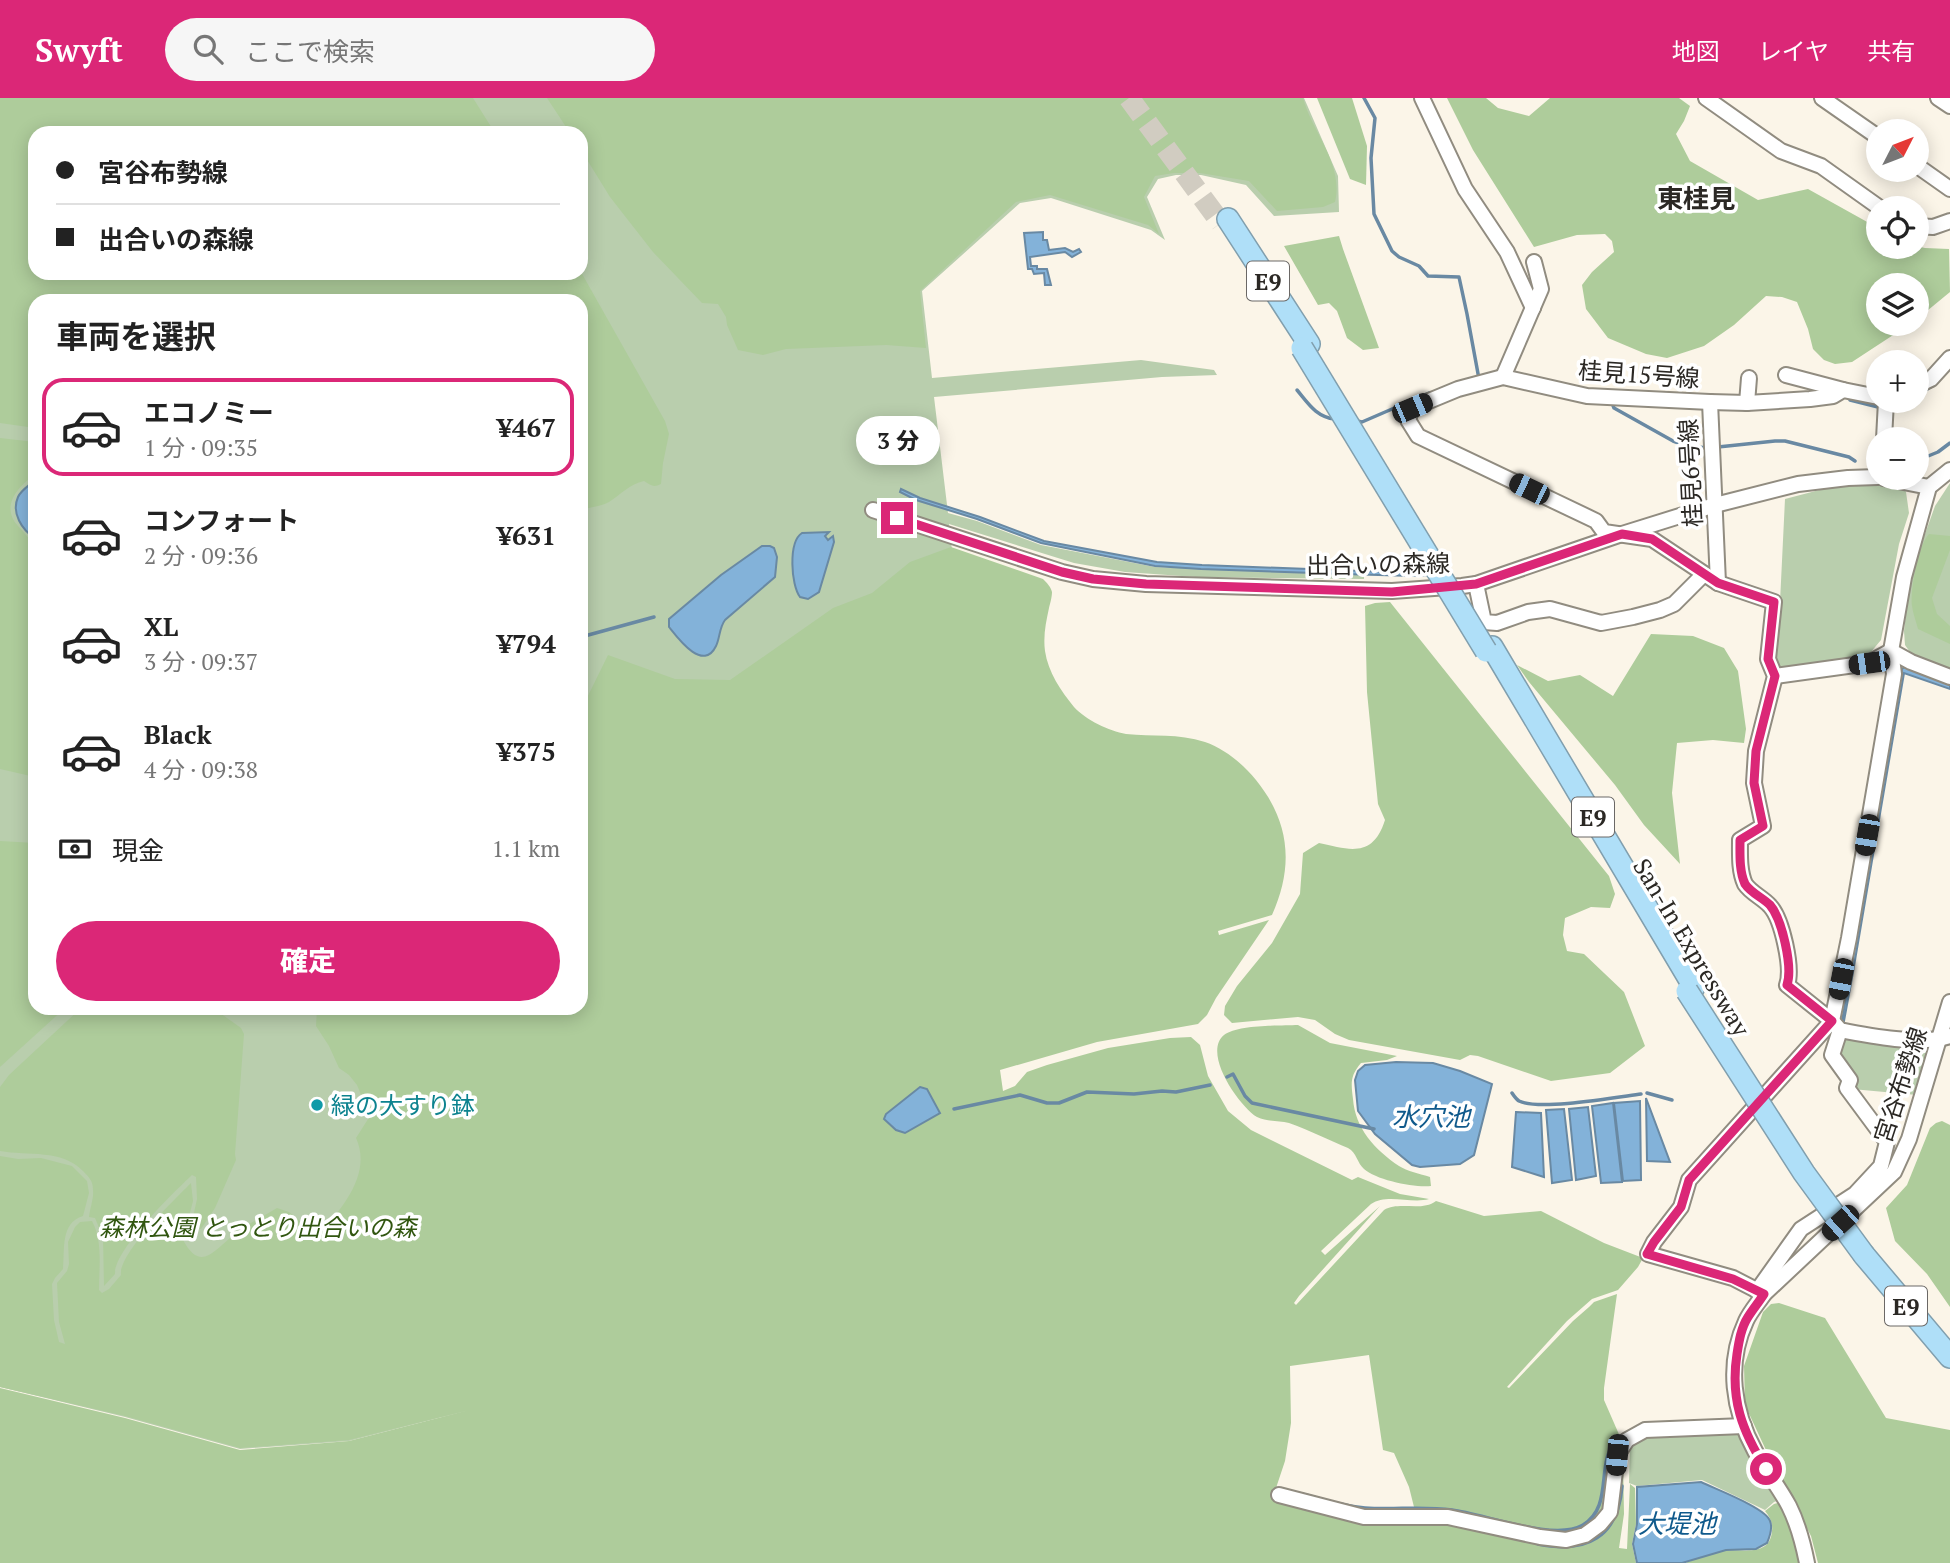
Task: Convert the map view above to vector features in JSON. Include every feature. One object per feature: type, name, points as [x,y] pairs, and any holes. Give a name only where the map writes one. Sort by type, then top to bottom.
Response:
[{"type":"highway","name":"San-In Expressway","points":[[1225,221],[1393,488],[1691,989],[1867,1252],[1950,1357]]},
{"type":"highway","name":"San-In Expressway","points":[[1867,1252],[1950,1344]]},
{"type":"street","points":[[1422,98],[1465,189],[1507,253],[1533,308]]},
{"type":"street","points":[[1706,98],[1781,151],[1821,166],[1866,198]]},
{"type":"street","points":[[1822,98],[1866,129]]},
{"type":"street","points":[[1938,98],[1950,106]]},
{"type":"street","points":[[1929,174],[1950,189]]},
{"type":"street","points":[[1929,227],[1950,221]]},
{"type":"street","points":[[1503,377],[1541,289],[1534,262]]},
{"type":"street","points":[[1929,380],[1950,358]]},
{"type":"street","points":[[1786,375],[1843,390]]},
{"type":"street","name":"桂見15号線","points":[[1836,1026],[1787,985],[1789,978],[1785,942],[1775,912],[1744,882],[1740,861],[1740,840],[1763,826],[1754,783],[1756,751],[1775,676],[1768,659],[1774,602],[1718,583],[1652,539],[1604,532],[1596,521],[1418,436],[1408,420],[1412,408],[1458,389],[1503,377],[1587,396],[1710,402],[1747,403],[1810,399],[1833,396],[1843,390],[1866,395]]},
{"type":"street","points":[[1747,403],[1749,378]]},
{"type":"street","name":"桂見6号線","points":[[1710,402],[1718,583]]},
{"type":"street","points":[[1929,485],[1950,470]]},
{"type":"street","name":"出合いの森線","points":[[873,510],[1062,572],[1093,579],[1146,584],[1392,592],[1476,584],[1715,505],[1798,484],[1866,477]]},
{"type":"street","points":[[1836,1026],[1689,1180],[1681,1207],[1647,1254],[1733,1279],[1761,1292],[1801,1229],[1855,1194],[1881,1166],[1887,1142],[1847,1088],[1850,1080],[1832,1055],[1894,674],[1891,652],[1903,577],[1927,490]]},
{"type":"street","points":[[1476,584],[1485,622],[1497,623],[1528,612],[1550,610],[1601,623],[1660,610],[1674,604],[1704,574]]},
{"type":"street","points":[[1775,676],[1869,663],[1891,652]]},
{"type":"street","points":[[1891,652],[1950,677]]},
{"type":"street","name":"宮谷布勢線","points":[[1807,1563],[1800,1530],[1788,1505],[1754,1451],[1735,1401],[1734,1377],[1740,1336],[1761,1292],[1894,1172],[1909,1139],[1944,1038],[1950,1002]]},
{"type":"street","points":[[1836,1026],[1916,1041],[1944,1038]]},
{"type":"street","points":[[1279,1495],[1364,1517],[1448,1517],[1539,1537],[1566,1540],[1585,1535],[1610,1512],[1617,1455],[1626,1440],[1644,1430],[1744,1426]]},
{"type":"green space","name":"森林公園 とっとり出合いの森","points":[[0,98],[1304,98],[1338,176],[1339,212],[1274,216],[1246,185],[1201,175],[1176,175],[1158,179],[1147,197],[1165,240],[1151,230],[1051,198],[1020,203],[922,291],[932,378],[1141,360],[1214,370],[1217,375],[1162,377],[934,397],[948,513],[1041,545],[1155,567],[1364,575],[1364,579],[1196,577],[1125,572],[1074,563],[949,524],[963,646],[1091,759],[1208,765],[1231,846],[1162,904],[1099,913],[1033,904],[911,913],[856,932],[781,981],[699,1120],[699,1182],[681,1283],[691,1300],[724,1322],[730,1363],[682,1421],[641,1423],[556,1403],[477,1408],[349,1441],[240,1449],[125,1417],[0,1387]]},
{"type":"green space","points":[[0,98],[473,98],[491,126],[28,126],[28,280],[586,280],[665,421],[669,434],[661,484],[654,486],[644,481],[639,482],[609,502],[588,508],[588,294],[28,294],[28,427],[0,423]]},
{"type":"green space","points":[[547,98],[1303,98],[1331,161],[1337,188],[1335,202],[1323,207],[1277,211],[1249,181],[1200,173],[1155,176],[1144,197],[1159,234],[1148,225],[1050,195],[1016,202],[920,291],[926,348],[886,345],[786,349],[763,355],[738,350],[726,317],[718,304],[702,303],[653,252],[610,197],[588,161],[588,126],[565,126]]},
{"type":"green space","points":[[1317,98],[1352,98],[1367,146],[1366,185],[1350,179]]},
{"type":"green space","points":[[1447,98],[1486,98],[1498,108],[1529,116],[1550,98],[1679,98],[1690,106],[1676,134],[1690,161],[1758,200],[1808,189],[1866,221],[1866,259],[1929,259],[1929,248],[1949,249],[1950,292],[1929,309],[1929,273],[1866,273],[1866,336],[1892,336],[1866,350],[1866,353],[1852,362],[1835,364],[1824,360],[1813,349],[1797,302],[1766,296],[1734,325],[1704,346],[1667,358],[1646,354],[1608,338],[1586,309],[1582,285],[1614,252],[1612,241],[1605,234],[1577,235],[1534,247],[1473,150]]},
{"type":"green space","points":[[1339,236],[1379,348],[1363,350],[1347,338],[1337,311],[1329,303],[1318,305],[1284,246]]},
{"type":"green space","points":[[0,438],[28,441],[28,480],[13,497],[11,511],[13,519],[28,537],[28,775],[0,769]]},
{"type":"green space","points":[[1950,483],[1950,671],[1912,655],[1905,645],[1904,631],[1915,562],[1935,506]]},
{"type":"green space","points":[[1866,484],[1866,490],[1906,492],[1909,513],[1899,544],[1881,640],[1865,659],[1780,668],[1774,663],[1785,499],[1827,488]]},
{"type":"green space","points":[[1929,534],[1950,536],[1950,550],[1932,598],[1937,614],[1950,626],[1950,644],[1918,629],[1912,609],[1916,568],[1921,548]]},
{"type":"green space","points":[[951,547],[1043,579],[1052,592],[1044,645],[1047,659],[1052,674],[1074,707],[1098,724],[1119,733],[1195,739],[1226,753],[1251,774],[1267,796],[1282,828],[1285,845],[1284,879],[1272,915],[1218,931],[1219,935],[1269,920],[1207,1015],[1198,1024],[1097,1042],[1000,1070],[1003,1091],[1015,1086],[1027,1072],[1047,1065],[1108,1048],[1191,1037],[1200,1045],[1208,1076],[1228,1111],[1251,1130],[1352,1180],[1358,1177],[1400,1194],[1429,1199],[1384,1199],[1371,1204],[1321,1251],[1325,1255],[1380,1206],[1299,1296],[1294,1303],[1296,1305],[1384,1210],[1396,1206],[1424,1206],[1436,1201],[1484,1216],[1541,1211],[1604,1243],[1643,1258],[1618,1290],[1592,1299],[1567,1321],[1507,1387],[1509,1388],[1594,1302],[1617,1294],[1604,1400],[1621,1439],[1606,1505],[1598,1519],[1583,1530],[1564,1534],[1415,1511],[1409,1487],[1394,1453],[1383,1450],[1369,1355],[1290,1366],[1291,1423],[1285,1461],[1273,1497],[1517,1537],[1600,1532],[1623,1460],[1624,1514],[1619,1548],[1627,1549],[1630,1484],[1635,1488],[1636,1524],[1632,1544],[1636,1563],[0,1563],[0,1388],[125,1418],[240,1450],[349,1441],[469,1410],[349,1440],[240,1448],[125,1416],[0,1387],[0,1156],[18,1159],[41,1158],[72,1166],[87,1181],[89,1193],[83,1216],[70,1225],[67,1231],[63,1269],[52,1284],[54,1320],[59,1342],[65,1344],[59,1322],[57,1283],[67,1271],[68,1242],[80,1222],[92,1221],[98,1237],[99,1290],[102,1293],[121,1275],[128,1254],[138,1241],[191,1183],[193,1201],[183,1240],[195,1255],[201,1257],[212,1253],[241,1230],[277,1208],[289,1212],[305,1225],[321,1232],[353,1189],[360,1164],[356,1138],[370,1116],[357,1085],[339,1068],[316,1026],[317,1015],[588,1015],[588,696],[608,655],[675,679],[730,680],[833,608],[872,593],[910,562]]},
{"type":"green space","points":[[1390,602],[1609,876],[1615,894],[1610,908],[1591,907],[1565,918],[1563,935],[1567,951],[1584,954],[1624,992],[1645,1046],[1610,1073],[1551,1081],[1478,1056],[1470,1055],[1460,1060],[1349,1040],[1315,1020],[1298,1017],[1232,1023],[1224,1015],[1225,1006],[1237,986],[1272,943],[1300,894],[1303,853],[1319,843],[1350,849],[1367,846],[1374,841],[1385,820],[1378,804],[1367,692],[1365,606]]},
{"type":"green space","points":[[1651,634],[1693,636],[1724,648],[1738,671],[1746,729],[1744,743],[1713,740],[1677,743],[1672,793],[1680,864],[1644,825],[1615,785],[1517,665],[1548,681],[1580,675],[1613,696]]},
{"type":"green space","points":[[0,841],[28,843],[28,1015],[57,1015],[0,1067]]},
{"type":"green space","points":[[73,1015],[223,1015],[241,1028],[244,1034],[236,1160],[215,1208],[201,1229],[191,1226],[197,1199],[196,1177],[192,1175],[134,1237],[117,1264],[115,1274],[104,1286],[103,1237],[95,1218],[89,1217],[93,1193],[89,1177],[75,1164],[55,1156],[0,1151],[0,1087],[9,1075]]},
{"type":"green space","points":[[1298,1025],[1330,1043],[1397,1056],[1361,1063],[1352,1080],[1355,1110],[1362,1129],[1382,1153],[1399,1166],[1430,1177],[1431,1186],[1406,1184],[1377,1177],[1364,1169],[1348,1148],[1289,1123],[1257,1117],[1241,1102],[1220,1066],[1218,1043],[1230,1031],[1249,1027]]},
{"type":"green space","points":[[1841,1038],[1931,1043],[1917,1095],[1852,1089],[1836,1053]]},
{"type":"green space","points":[[1942,1121],[1950,1125],[1950,1307],[1927,1274],[1895,1241],[1886,1208],[1907,1185],[1930,1128]]},
{"type":"green space","points":[[1779,1303],[1825,1318],[1886,1418],[1950,1430],[1950,1563],[1818,1563],[1811,1536],[1745,1405],[1744,1366],[1763,1312],[1771,1304]]},
{"type":"green space","points":[[1653,1433],[1737,1433],[1780,1500],[1765,1510],[1702,1480],[1637,1486],[1629,1483],[1630,1444]]},
{"type":"green space","points":[[1781,1502],[1796,1540],[1800,1563],[1685,1563],[1722,1551],[1753,1550],[1766,1545],[1772,1528],[1771,1520],[1765,1511]]},
{"type":"water","points":[[1043,232],[1043,240],[1047,240],[1049,250],[1065,248],[1073,252],[1079,249],[1081,252],[1072,257],[1065,252],[1030,257],[1031,266],[1047,269],[1051,285],[1045,285],[1044,273],[1034,274],[1032,269],[1028,269],[1024,233]]},
{"type":"water","points":[[28,486],[28,532],[22,526],[16,509],[19,494]]},
{"type":"water","points":[[901,489],[1044,541],[1157,562],[1446,574],[1414,576],[1155,566],[1041,543],[916,500],[900,492]]},
{"type":"water","points":[[829,532],[825,536],[828,540],[833,536],[834,542],[819,592],[808,599],[800,597],[792,564],[798,538],[802,533]]},
{"type":"water","points":[[762,546],[774,548],[777,557],[775,577],[725,620],[711,653],[704,656],[691,650],[669,627],[669,619],[721,575]]},
{"type":"water","points":[[1906,666],[1950,683],[1950,689],[1904,673],[1853,972],[1842,1021],[1902,669]]},
{"type":"water","name":"水穴池","points":[[1433,1063],[1492,1084],[1474,1155],[1460,1164],[1420,1167],[1412,1165],[1375,1134],[1358,1111],[1355,1080],[1358,1071],[1365,1065]]},
{"type":"water","points":[[920,1087],[927,1089],[940,1113],[905,1133],[896,1130],[884,1119],[886,1114]]},
{"type":"water","points":[[1646,1098],[1670,1162],[1647,1161]]},
{"type":"water","points":[[1640,1101],[1641,1180],[1623,1181],[1614,1103]]},
{"type":"water","points":[[1613,1103],[1622,1182],[1601,1183],[1592,1106]]},
{"type":"water","points":[[1588,1107],[1596,1176],[1576,1180],[1569,1109]]},
{"type":"water","points":[[1564,1109],[1572,1180],[1552,1183],[1546,1110]]},
{"type":"water","points":[[1516,1112],[1541,1113],[1544,1177],[1512,1167]]},
{"type":"water","name":"大堤池","points":[[1701,1482],[1760,1510],[1770,1521],[1767,1543],[1756,1549],[1726,1550],[1682,1563],[1637,1563],[1633,1544],[1637,1524],[1637,1487]]},
{"type":"waterway","points":[[1364,98],[1375,118],[1371,158],[1374,214],[1392,251],[1399,257],[1419,266],[1428,276],[1459,277],[1479,379]]},
{"type":"waterway","points":[[1297,390],[1318,412],[1335,419]]},
{"type":"waterway","points":[[1420,397],[1429,393]]},
{"type":"waterway","points":[[1850,400],[1866,404]]},
{"type":"waterway","points":[[1612,403],[1614,408],[1673,441],[1687,446],[1708,448]]},
{"type":"waterway","points":[[1357,421],[1362,422],[1399,406]]},
{"type":"waterway","points":[[1718,447],[1785,441],[1849,457],[1855,461]]},
{"type":"waterway","points":[[1929,456],[1950,443]]},
{"type":"waterway","points":[[588,635],[654,617]]},
{"type":"waterway","points":[[1227,1077],[1233,1074],[1252,1103],[1374,1129]]},
{"type":"waterway","points":[[954,1109],[1020,1095],[1047,1103],[1059,1103],[1087,1092],[1176,1092],[1210,1085]]},
{"type":"waterway","points":[[1512,1093],[1519,1101],[1543,1105],[1641,1094]]},
{"type":"waterway","points":[[1647,1093],[1672,1100]]},
{"type":"waterway","points":[[1297,1493],[1357,1507],[1441,1509],[1466,1512],[1538,1529],[1571,1529],[1583,1525],[1593,1517],[1599,1506],[1607,1459],[1618,1438]]},
{"type":"waterway","points":[[1538,1544],[1571,1546],[1597,1538],[1614,1518],[1622,1486]]},
{"type":"tunnel","points":[[1129,98],[1221,223]]},
{"type":"place","name":"緑の大すり鉢","points":[[317,1105]]},
{"type":"district","name":"東桂見","points":[[1696,198]]},
{"type":"route","points":[[897,518],[1062,572],[1093,579],[1146,584],[1392,592],[1476,584],[1622,534],[1652,539],[1718,583],[1774,602],[1768,659],[1775,676],[1756,751],[1754,783],[1763,826],[1740,840],[1740,861],[1744,882],[1775,912],[1785,942],[1789,978],[1787,985],[1832,1021],[1689,1180],[1681,1207],[1647,1254],[1733,1279],[1764,1294],[1747,1318],[1740,1336],[1734,1377],[1735,1401],[1739,1415],[1754,1451],[1766,1469]]}]
